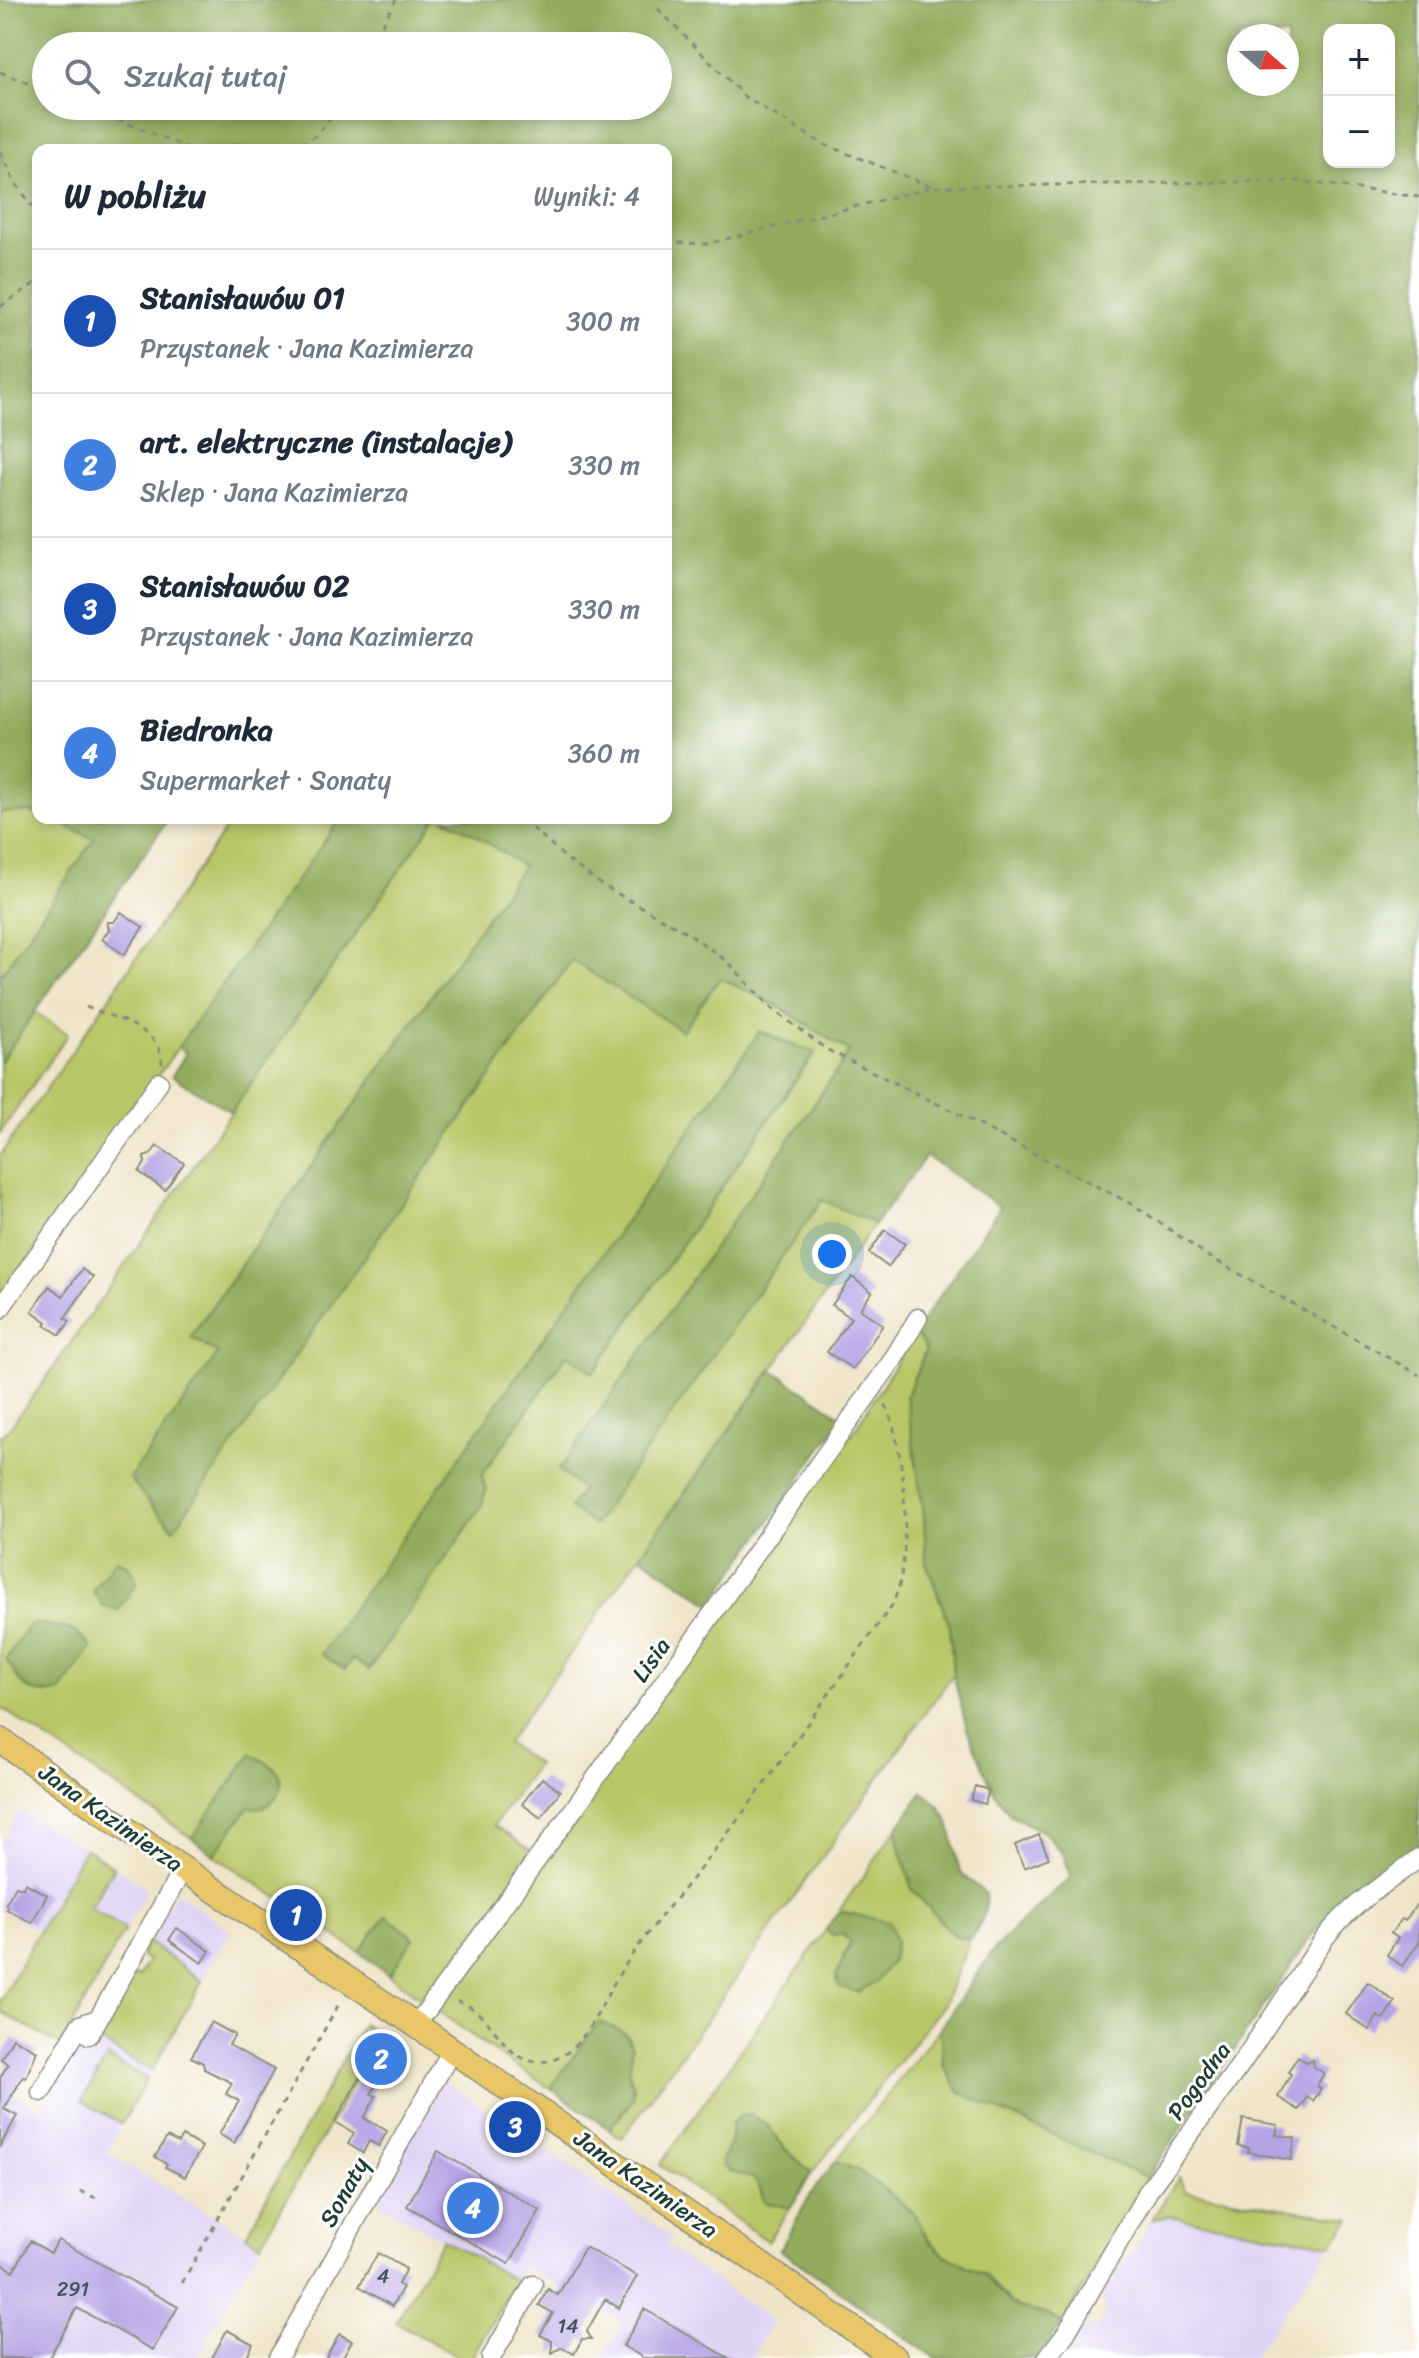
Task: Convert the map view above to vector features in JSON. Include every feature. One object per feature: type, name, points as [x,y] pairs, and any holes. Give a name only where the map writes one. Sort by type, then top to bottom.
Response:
[{"type":"main road","name":"Jana Kazimierza","points":[[0,1740],[895,2358]]},
{"type":"street","points":[[0,1309],[159,1082]]},
{"type":"street","name":"Lisia","points":[[416,2025],[571,1813],[875,1384],[918,1318]]},
{"type":"street","name":"Pogodna","points":[[1047,2358],[1066,2333],[1150,2188],[1241,2064],[1324,1939],[1357,1905],[1419,1858]]},
{"type":"street","points":[[41,2092],[75,2031],[90,2026],[183,1869]]},
{"type":"street","name":"Sonaty","points":[[278,2358],[452,2050]]},
{"type":"street","points":[[491,2358],[533,2285]]},
{"type":"path","points":[[378,32],[396,0]]},
{"type":"path","points":[[658,9],[745,97],[823,144],[933,187]]},
{"type":"path","points":[[0,72],[32,85]]},
{"type":"path","points":[[119,120],[178,144]]},
{"type":"path","points":[[301,144],[315,136],[329,120]]},
{"type":"path","points":[[0,152],[16,184],[32,206]]},
{"type":"path","points":[[672,242],[706,244],[933,187],[1299,181],[1419,197]]},
{"type":"path","points":[[0,307],[32,285]]},
{"type":"path","points":[[528,824],[602,885],[688,933],[728,962],[771,1008],[826,1049],[1100,1186],[1137,1207],[1208,1256],[1419,1375]]},
{"type":"path","points":[[86,1007],[136,1027],[159,1045],[163,1061],[159,1082]]},
{"type":"path","points":[[438,1994],[472,2008],[493,2027],[512,2052],[529,2062],[549,2061],[566,2055],[582,2040],[644,1936],[707,1860],[893,1604],[901,1580],[905,1527],[900,1451],[893,1419],[875,1384]]},
{"type":"path","points":[[182,2283],[340,2002]]},
{"type":"path","points":[[80,2191],[96,2198]]},
{"type":"shaded area","points":[[19,1811],[85,1848],[39,1931],[0,1909],[0,1843]]},
{"type":"shaded area","points":[[114,1867],[148,1889],[125,1929],[90,1908]]},
{"type":"shaded area","points":[[176,1892],[231,1931],[202,1981],[147,1941]]},
{"type":"shaded area","points":[[84,2032],[152,2071],[107,2153],[261,2244],[197,2358],[0,2358],[0,2086],[41,2109]]},
{"type":"shaded area","points":[[443,2080],[671,2236],[667,2246],[773,2321],[752,2358],[603,2358],[622,2323],[524,2266],[516,2281],[377,2202]]},
{"type":"shaded area","points":[[1168,2216],[1332,2245],[1252,2358],[1064,2358],[1082,2329],[1098,2327],[1106,2312],[1101,2299],[1152,2220]]},
{"type":"green space","points":[[0,0],[1419,0],[1419,1846],[1319,1925],[1147,2178],[959,2092],[943,2064],[940,2028],[993,1951],[1070,1878],[1065,1857],[1046,1834],[1009,1814],[994,1792],[967,1729],[953,1674],[950,1627],[926,1562],[924,1515],[906,1396],[926,1350],[915,1332],[1000,1207],[926,1156],[875,1224],[822,1200],[594,1525],[570,1508],[582,1489],[559,1470],[849,1051],[778,1006],[720,978],[682,1031],[572,960],[174,1529],[130,1478],[218,1354],[191,1337],[523,866],[455,824],[672,824],[672,144],[32,144],[30,812],[3,812],[0,815]]},
{"type":"green space","points":[[2,812],[30,812],[32,824],[64,824],[95,839],[0,976]]},
{"type":"green space","points":[[62,824],[165,824],[0,1062],[0,976],[94,839]]},
{"type":"green space","points":[[229,824],[337,824],[0,1298],[0,1156]]},
{"type":"green space","points":[[337,824],[432,824],[231,1112],[172,1076],[186,1053],[178,1047]]},
{"type":"green space","points":[[432,824],[456,824],[523,866],[191,1336],[218,1354],[130,1478],[174,1528],[572,960],[682,1031],[720,978],[778,1006],[850,1052],[560,1470],[582,1489],[594,1525],[822,1199],[875,1224],[507,1743],[537,1764],[494,1825],[533,1854],[426,2002],[389,1975],[414,1938],[386,1916],[359,1952],[214,1855],[248,1808],[264,1807],[251,1754],[192,1838],[0,1707],[0,1435],[3,1436]],"holes":[[[760,1031],[815,1053],[594,1372],[567,1354],[482,1475],[486,1491],[481,1507],[369,1669],[352,1659]],[[42,1624],[69,1629],[24,1685],[6,1659]]]},
{"type":"green space","points":[[35,1012],[68,1034],[0,1133],[0,1062]]},
{"type":"green space","points":[[760,1031],[815,1052],[593,1373],[567,1354],[482,1475],[486,1491],[481,1507],[369,1670],[352,1659],[345,1670],[321,1654]]},
{"type":"green space","points":[[915,1332],[926,1350],[906,1396],[924,1515],[926,1562],[950,1627],[953,1674],[622,2138],[609,2129],[633,2098],[632,2079],[623,2059],[599,2023],[550,2088],[433,2007],[856,1428]]},
{"type":"green space","points":[[772,1370],[843,1417],[711,1604],[640,1556]]},
{"type":"green space","points":[[115,1560],[129,1567],[137,1582],[118,1610],[103,1606],[93,1590]]},
{"type":"green space","points":[[42,1624],[75,1632],[91,1648],[60,1692],[33,1691],[21,1682],[6,1659],[29,1625]]},
{"type":"green space","points":[[251,1754],[278,1772],[281,1781],[279,1790],[265,1806],[248,1808],[214,1855],[192,1838]]},
{"type":"green space","points":[[923,1792],[939,1806],[949,1822],[960,1872],[986,1894],[982,1918],[970,1939],[953,1935],[912,1889],[897,1828]]},
{"type":"green space","points":[[897,1828],[912,1889],[953,1935],[970,1939],[944,2004],[812,2173],[785,2149],[777,2137],[733,2136],[729,2150],[730,2172],[754,2178],[764,2202],[790,2208],[767,2241],[660,2165],[827,1928],[831,1934],[843,1935],[851,1942],[843,1957],[858,1992],[855,1915],[839,1911]]},
{"type":"green space","points":[[85,1848],[114,1867],[90,1908],[125,1929],[61,2045],[0,2012],[0,2001]]},
{"type":"green space","points":[[839,1911],[889,1922],[896,1942],[892,1960],[877,1981],[858,1992],[839,1987],[836,1975],[851,1942],[843,1935],[828,1932],[827,1928]]},
{"type":"green space","points":[[386,1916],[414,1938],[389,1975],[359,1952]]},
{"type":"green space","points":[[147,1941],[202,1981],[152,2071],[95,2039],[133,1975],[139,1977],[148,1960],[141,1956]]},
{"type":"green space","points":[[599,2022],[620,2030],[632,2047],[629,2075],[633,2098],[609,2129],[550,2088]]},
{"type":"green space","points":[[363,2024],[380,2036],[261,2244],[246,2235]]},
{"type":"green space","points":[[940,2028],[943,2064],[960,2092],[1147,2178],[1063,2323],[1009,2302],[985,2275],[945,2255],[929,2240],[913,2212],[858,2170],[835,2162]]},
{"type":"green space","points":[[107,2057],[147,2079],[122,2124],[82,2101]]},
{"type":"green space","points":[[751,2115],[767,2124],[785,2149],[812,2173],[790,2208],[764,2202],[753,2178],[730,2172],[722,2165],[722,2157],[731,2142],[731,2124],[739,2116]]},
{"type":"green space","points":[[835,2162],[858,2170],[913,2212],[929,2241],[945,2255],[985,2275],[1009,2302],[1063,2323],[1037,2358],[935,2358],[780,2250],[810,2195]]},
{"type":"green space","points":[[1179,2177],[1185,2191],[1351,2219],[1332,2245],[1168,2216],[1152,2220]]},
{"type":"green space","points":[[443,2239],[516,2281],[471,2358],[460,2358],[396,2322]]},
{"type":"building","points":[[121,912],[143,927],[124,955],[102,939],[109,930],[107,922],[114,922]]},
{"type":"building","points":[[157,1146],[184,1163],[165,1190],[139,1172],[145,1163],[144,1157]]},
{"type":"building","points":[[885,1230],[905,1244],[888,1267],[869,1253]]},
{"type":"building","points":[[82,1269],[93,1277],[65,1318],[70,1321],[60,1335],[32,1311],[49,1286],[63,1296]]},
{"type":"building","points":[[852,1277],[872,1292],[860,1309],[883,1325],[853,1369],[827,1352],[851,1318],[832,1305]]},
{"type":"building","points":[[542,1778],[560,1791],[541,1818],[522,1804]]},
{"type":"building","points":[[975,1786],[989,1790],[985,1804],[971,1800]]},
{"type":"building","points":[[1039,1835],[1049,1858],[1024,1868],[1015,1845]]},
{"type":"building","points":[[25,1883],[47,1895],[32,1923],[6,1909],[8,1906],[5,1905],[16,1886],[23,1888]]},
{"type":"building","points":[[1419,1901],[1419,1943],[1402,1966],[1387,1955],[1398,1938],[1391,1933],[1402,1919],[1405,1921]]},
{"type":"building","points":[[177,1928],[210,1951],[202,1963],[169,1940]]},
{"type":"building","points":[[1368,1982],[1395,2002],[1383,2019],[1378,2016],[1369,2030],[1346,2014]]},
{"type":"building","points":[[211,2022],[235,2035],[229,2045],[274,2070],[234,2143],[219,2134],[239,2101],[226,2094],[232,2083],[204,2069],[203,2063],[191,2057]]},
{"type":"building","points":[[13,2038],[37,2051],[26,2078],[23,2077],[4,2109],[17,2116],[0,2146],[0,2078],[8,2064],[1,2059]]},
{"type":"building","points":[[378,2045],[393,2054],[371,2094],[376,2096],[364,2118],[387,2131],[379,2146],[369,2141],[363,2153],[348,2144],[354,2133],[335,2122]]},
{"type":"building","points":[[1298,2056],[1306,2062],[1313,2060],[1314,2067],[1324,2073],[1317,2086],[1321,2089],[1313,2101],[1307,2097],[1299,2110],[1278,2097]]},
{"type":"building","points":[[1243,2119],[1278,2125],[1276,2135],[1295,2138],[1291,2160],[1248,2152],[1249,2148],[1238,2146]]},
{"type":"building","points":[[182,2136],[202,2147],[185,2177],[165,2167],[167,2164],[155,2157],[167,2137],[178,2143]]},
{"type":"building","points":[[438,2151],[540,2210],[509,2264],[407,2206]]},
{"type":"building","points":[[58,2240],[178,2307],[153,2350],[77,2308],[49,2358],[0,2358],[0,2263],[14,2271],[30,2241],[51,2253]]},
{"type":"building","points":[[585,2247],[637,2276],[619,2308],[605,2299],[587,2331],[591,2339],[582,2339],[574,2354],[562,2347],[552,2353],[552,2341],[540,2335],[553,2313],[539,2305],[548,2289],[558,2295]]},
{"type":"building","points":[[378,2253],[406,2269],[398,2284],[403,2287],[392,2306],[359,2286]]},
{"type":"building","points":[[644,2309],[729,2358],[644,2358],[623,2346]]},
{"type":"building","points":[[227,2330],[253,2344],[246,2358],[212,2358]]},
{"type":"building","points":[[339,2334],[352,2341],[342,2358],[326,2358]]},
{"type":"place","name":"Stanisławów 01","points":[[296,1915]]},
{"type":"place","name":"art. elektryczne (instalacje)","points":[[381,2059]]},
{"type":"place","name":"Stanisławów 02","points":[[515,2127]]},
{"type":"place","name":"Biedronka","points":[[473,2208]]}]
